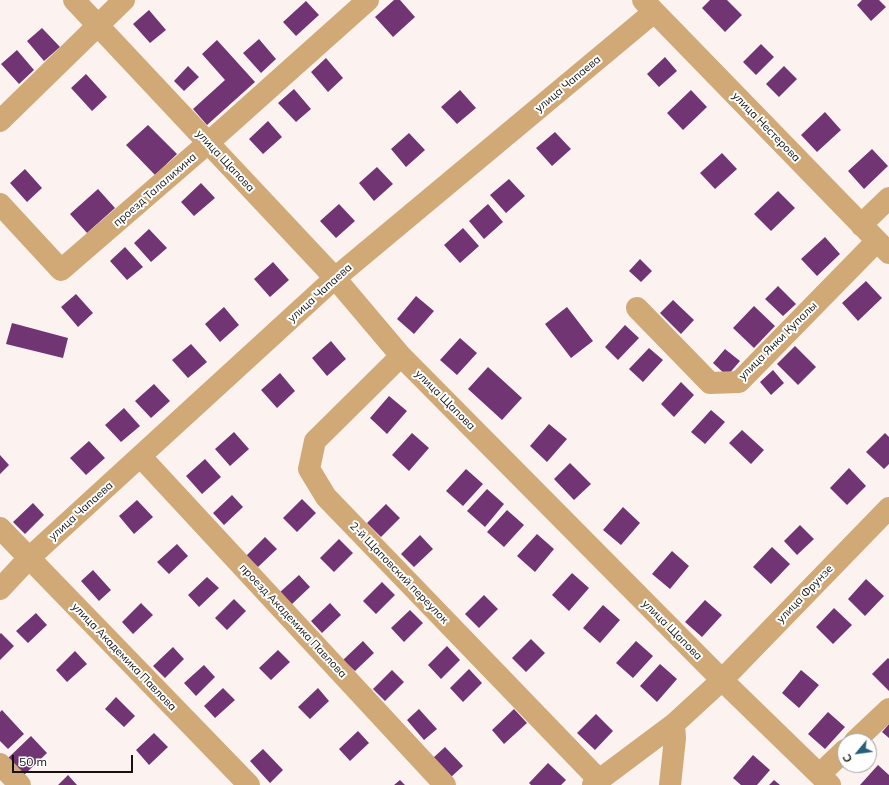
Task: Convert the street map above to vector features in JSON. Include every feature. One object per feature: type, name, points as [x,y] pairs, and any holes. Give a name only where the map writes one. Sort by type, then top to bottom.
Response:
[{"type":"street","name":"улица Щапова","points":[[74,0],[335,278],[401,356],[722,680],[825,780]]},
{"type":"street","points":[[0,121],[124,0]]},
{"type":"street","name":"проезд Талалихина","points":[[0,204],[61,270],[208,143],[368,0]]},
{"type":"street","name":"улица Нестерова","points":[[648,6],[883,247]]},
{"type":"street","name":"улица Чапаева","points":[[0,588],[29,558],[335,278],[648,6]]},
{"type":"street","points":[[861,225],[889,198]]},
{"type":"street","name":"улица Янки Купалы","points":[[637,308],[710,383],[739,382],[883,247]]},
{"type":"street","name":"2-й Щаповский переулок","points":[[401,356],[315,442],[309,469],[326,497],[596,782]]},
{"type":"street","name":"проезд Академика Павлова","points":[[141,457],[445,785]]},
{"type":"street","name":"улица Фрунзе","points":[[674,724],[722,680],[889,508]]},
{"type":"street","name":"улица Академика Павлова","points":[[0,528],[249,785]]},
{"type":"street","points":[[864,733],[889,709]]},
{"type":"street","points":[[596,782],[674,724]]},
{"type":"street","points":[[670,785],[675,738],[674,724]]},
{"type":"street","points":[[825,780],[837,762]]},
{"type":"street","points":[[0,764],[20,785]]},
{"type":"building","points":[[394,0],[400,0],[415,17],[393,37],[375,17]]},
{"type":"building","points":[[710,0],[727,0],[742,15],[725,32],[702,8]]},
{"type":"building","points":[[862,0],[879,0],[886,7],[871,21],[857,5]]},
{"type":"building","points":[[306,1],[319,15],[296,36],[283,22]]},
{"type":"building","points":[[149,10],[166,30],[150,43],[133,24]]},
{"type":"building","points":[[42,28],[60,47],[44,61],[27,41]]},
{"type":"building","points":[[259,39],[276,59],[261,73],[243,53]]},
{"type":"building","points":[[217,40],[255,82],[207,125],[193,109],[225,80],[202,54]]},
{"type":"building","points":[[761,44],[774,57],[756,75],[743,62]]},
{"type":"building","points":[[17,50],[34,70],[19,84],[1,64]]},
{"type":"building","points":[[665,57],[677,71],[659,87],[647,74]]},
{"type":"building","points":[[326,58],[343,78],[328,92],[311,72]]},
{"type":"building","points":[[188,66],[199,77],[184,91],[174,81]]},
{"type":"building","points":[[784,66],[797,79],[779,97],[766,84]]},
{"type":"building","points":[[86,74],[107,97],[92,111],[71,88]]},
{"type":"building","points":[[294,89],[311,109],[296,122],[278,103]]},
{"type":"building","points":[[460,90],[476,108],[457,124],[441,107]]},
{"type":"building","points":[[691,90],[707,107],[683,130],[667,113]]},
{"type":"building","points":[[825,112],[841,130],[817,152],[801,135]]},
{"type":"building","points":[[268,121],[282,137],[263,154],[249,139]]},
{"type":"building","points":[[148,125],[177,154],[155,175],[126,145]]},
{"type":"building","points":[[555,132],[571,149],[552,166],[536,148]]},
{"type":"building","points":[[409,133],[425,150],[406,167],[391,149]]},
{"type":"building","points":[[872,149],[888,166],[864,189],[848,171]]},
{"type":"building","points":[[722,153],[737,169],[715,189],[700,173]]},
{"type":"building","points":[[377,167],[393,184],[374,201],[359,183]]},
{"type":"building","points":[[25,169],[42,188],[27,202],[10,183]]},
{"type":"building","points":[[509,179],[525,196],[506,213],[490,195]]},
{"type":"building","points":[[201,183],[215,198],[194,216],[181,202]]},
{"type":"building","points":[[98,189],[115,208],[87,233],[70,214]]},
{"type":"building","points":[[778,191],[795,208],[771,231],[754,214]]},
{"type":"building","points":[[339,204],[355,221],[336,238],[320,221]]},
{"type":"building","points":[[488,204],[503,222],[484,239],[469,221]]},
{"type":"building","points":[[463,228],[479,246],[460,263],[444,245]]},
{"type":"building","points":[[149,229],[167,248],[151,262],[134,243]]},
{"type":"building","points":[[825,237],[840,254],[817,276],[801,259]]},
{"type":"building","points":[[125,247],[143,267],[127,280],[110,261]]},
{"type":"building","points":[[640,259],[652,271],[641,282],[629,271]]},
{"type":"building","points":[[273,262],[289,280],[270,297],[254,279]]},
{"type":"building","points":[[866,281],[882,298],[858,321],[842,303]]},
{"type":"building","points":[[778,286],[796,304],[783,316],[765,299]]},
{"type":"building","points":[[76,294],[93,313],[78,327],[61,307]]},
{"type":"building","points":[[416,296],[434,311],[414,334],[397,319]]},
{"type":"building","points":[[673,300],[694,320],[681,334],[660,313]]},
{"type":"building","points":[[754,306],[775,326],[754,348],[733,328]]},
{"type":"building","points":[[224,307],[239,325],[220,342],[205,324]]},
{"type":"building","points":[[567,307],[593,341],[571,358],[545,324]]},
{"type":"building","points":[[12,323],[68,338],[63,358],[6,344]]},
{"type":"building","points":[[625,325],[639,338],[618,360],[605,347]]},
{"type":"building","points":[[460,338],[477,353],[457,375],[440,360]]},
{"type":"building","points":[[331,341],[346,359],[327,376],[312,358]]},
{"type":"building","points":[[191,344],[207,362],[188,378],[172,360]]},
{"type":"building","points":[[795,346],[816,367],[798,385],[777,364]]},
{"type":"building","points":[[649,348],[663,360],[643,382],[629,369]]},
{"type":"building","points":[[725,349],[740,361],[727,376],[713,363]]},
{"type":"building","points":[[488,367],[522,398],[502,420],[468,389]]},
{"type":"building","points":[[773,370],[784,383],[771,395],[760,382]]},
{"type":"building","points":[[280,373],[295,391],[277,408],[261,390]]},
{"type":"building","points":[[681,382],[694,395],[674,417],[661,404]]},
{"type":"building","points":[[154,384],[170,401],[151,418],[135,401]]},
{"type":"building","points":[[389,396],[407,411],[387,434],[370,418]]},
{"type":"building","points":[[124,408],[140,426],[121,442],[105,425]]},
{"type":"building","points":[[711,410],[725,422],[705,444],[691,432]]},
{"type":"building","points":[[549,424],[567,439],[547,462],[530,446]]},
{"type":"building","points":[[742,430],[764,450],[751,464],[729,443]]},
{"type":"building","points":[[234,432],[249,449],[230,466],[215,449]]},
{"type":"building","points":[[412,433],[429,448],[409,471],[392,455]]},
{"type":"building","points":[[885,433],[889,437],[889,464],[884,469],[866,452]]},
{"type":"building","points":[[89,441],[105,458],[86,475],[70,458]]},
{"type":"building","points":[[0,455],[9,465],[0,474]]},
{"type":"building","points":[[205,459],[221,477],[202,494],[186,476]]},
{"type":"building","points":[[570,463],[591,484],[574,500],[554,479]]},
{"type":"building","points":[[849,468],[866,486],[847,505],[830,488]]},
{"type":"building","points":[[466,469],[483,484],[463,506],[446,491]]},
{"type":"building","points":[[487,489],[504,504],[485,527],[467,511]]},
{"type":"building","points":[[232,495],[243,507],[224,525],[213,513]]},
{"type":"building","points":[[302,499],[316,513],[297,532],[283,518]]},
{"type":"building","points":[[137,500],[153,517],[134,534],[119,516]]},
{"type":"building","points":[[33,503],[44,515],[25,534],[13,522]]},
{"type":"building","points":[[386,504],[400,518],[381,537],[367,523]]},
{"type":"building","points":[[623,507],[640,523],[621,545],[603,530]]},
{"type":"building","points":[[507,510],[524,525],[504,547],[487,532]]},
{"type":"building","points":[[800,525],[814,539],[797,555],[784,541]]},
{"type":"building","points":[[537,534],[554,549],[535,572],[517,556]]},
{"type":"building","points":[[420,535],[433,549],[414,567],[401,554]]},
{"type":"building","points":[[265,537],[277,549],[258,567],[246,556]]},
{"type":"building","points":[[339,539],[353,553],[334,572],[320,558]]},
{"type":"building","points":[[177,544],[188,556],[169,574],[157,562]]},
{"type":"building","points":[[772,547],[790,564],[771,584],[753,567]]},
{"type":"building","points":[[672,551],[689,566],[670,589],[652,574]]},
{"type":"building","points":[[93,570],[111,590],[99,601],[81,581]]},
{"type":"building","points":[[572,573],[589,588],[569,611],[552,595]]},
{"type":"building","points":[[299,575],[310,587],[291,605],[279,593]]},
{"type":"building","points":[[207,577],[219,588],[199,607],[188,595]]},
{"type":"building","points":[[866,579],[884,596],[865,616],[848,599]]},
{"type":"building","points":[[382,582],[395,595],[376,614],[363,601]]},
{"type":"building","points":[[484,595],[498,609],[479,628],[465,614]]},
{"type":"building","points":[[234,599],[246,611],[227,630],[215,618]]},
{"type":"building","points":[[705,600],[722,615],[702,637],[685,622]]},
{"type":"building","points":[[141,603],[153,615],[133,634],[122,622]]},
{"type":"building","points":[[330,603],[341,615],[322,633],[311,621]]},
{"type":"building","points":[[603,605],[620,620],[600,643],[583,628]]},
{"type":"building","points":[[834,608],[852,625],[833,644],[816,627]]},
{"type":"building","points":[[410,610],[423,623],[404,642],[391,628]]},
{"type":"building","points":[[36,613],[47,625],[28,643],[16,631]]},
{"type":"building","points":[[1,633],[14,646],[0,660],[0,634]]},
{"type":"building","points":[[531,639],[545,653],[526,672],[512,658]]},
{"type":"building","points":[[363,641],[374,653],[355,671],[343,660]]},
{"type":"building","points":[[636,641],[653,656],[633,678],[616,663]]},
{"type":"building","points":[[447,646],[460,660],[441,679],[428,665]]},
{"type":"building","points":[[173,647],[184,659],[165,678],[153,666]]},
{"type":"building","points":[[278,650],[290,662],[271,680],[259,668]]},
{"type":"building","points":[[75,651],[87,664],[67,682],[56,670]]},
{"type":"building","points":[[888,658],[889,659],[889,691],[872,674]]},
{"type":"building","points":[[660,664],[677,679],[657,702],[640,686]]},
{"type":"building","points":[[204,665],[215,677],[196,696],[184,683]]},
{"type":"building","points":[[469,669],[482,683],[463,702],[450,688]]},
{"type":"building","points":[[392,670],[404,682],[385,701],[373,689]]},
{"type":"building","points":[[801,670],[819,685],[799,708],[782,693]]},
{"type":"building","points":[[223,688],[235,700],[215,718],[204,706]]},
{"type":"building","points":[[318,688],[329,701],[310,719],[298,707]]},
{"type":"building","points":[[116,697],[135,716],[124,727],[105,709]]},
{"type":"building","points":[[419,709],[437,729],[424,740],[407,720]]},
{"type":"building","points":[[514,709],[527,723],[504,744],[492,730]]},
{"type":"building","points":[[2,710],[24,734],[8,749],[0,741],[0,712]]},
{"type":"building","points":[[828,712],[845,727],[840,733],[837,733],[837,736],[825,749],[808,734]]},
{"type":"building","points":[[596,714],[613,731],[595,750],[577,733]]},
{"type":"building","points":[[889,724],[889,738],[882,732]]},
{"type":"building","points":[[358,731],[369,743],[350,761],[339,749]]},
{"type":"building","points":[[154,733],[168,747],[149,765],[136,750]]},
{"type":"building","points":[[31,736],[47,753],[23,776],[7,759]]},
{"type":"building","points":[[445,747],[463,766],[451,777],[433,758]]},
{"type":"building","points":[[263,749],[283,770],[270,783],[250,761]]},
{"type":"building","points":[[753,755],[770,770],[757,785],[741,785],[733,778]]},
{"type":"building","points":[[548,763],[566,780],[561,785],[531,785],[529,783]]},
{"type":"building","points":[[878,765],[889,775],[889,785],[860,785],[871,773],[877,773]]},
{"type":"building","points":[[68,775],[77,785],[58,785]]},
{"type":"building","points":[[400,780],[405,785],[394,785]]},
{"type":"building","points":[[774,780],[780,785],[769,785]]}]
